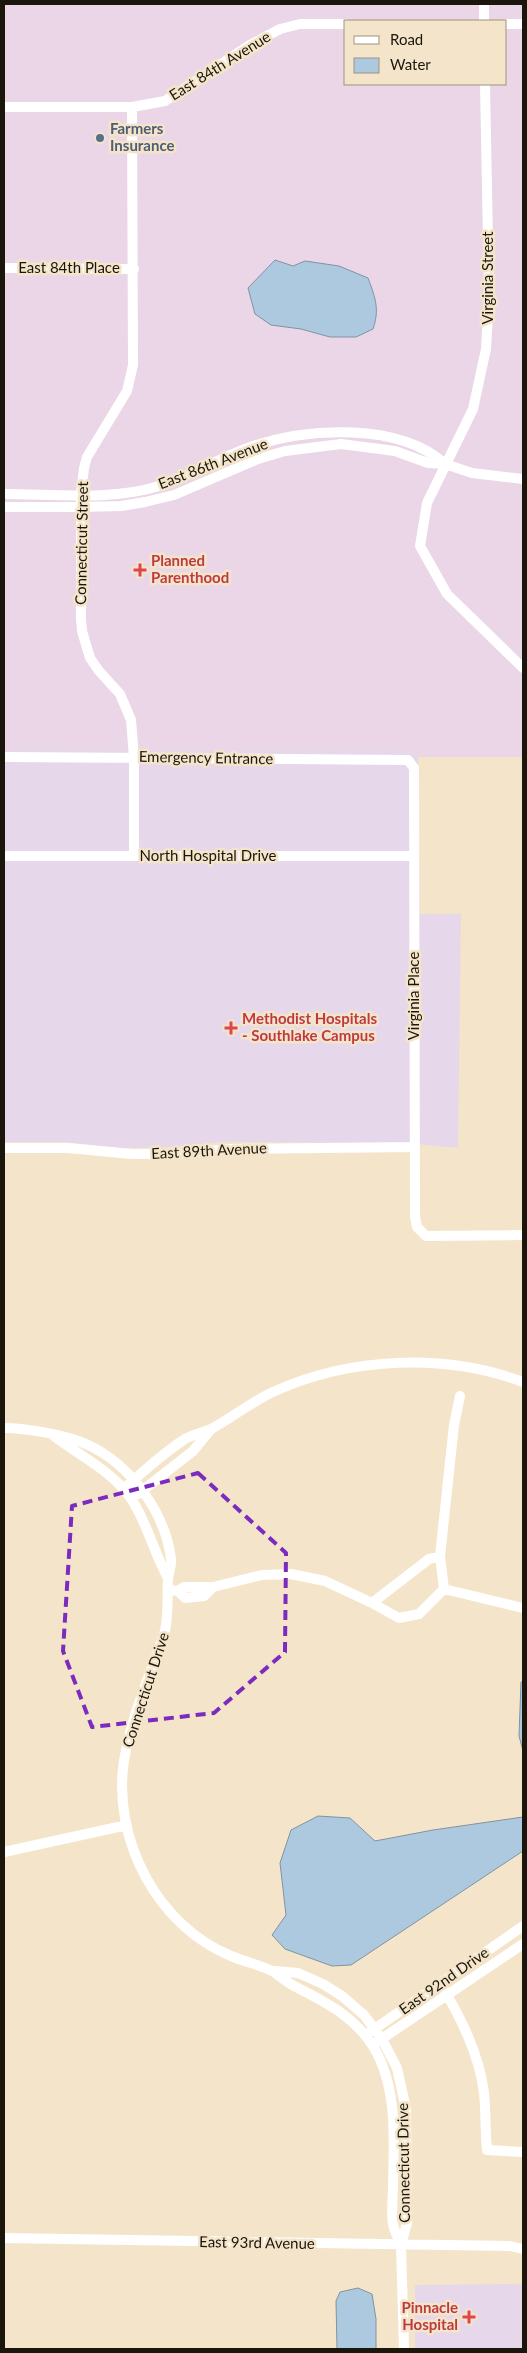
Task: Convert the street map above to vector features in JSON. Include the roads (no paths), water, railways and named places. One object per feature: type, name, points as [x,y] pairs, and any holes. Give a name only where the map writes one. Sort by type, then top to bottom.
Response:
[{"type":"street","points":[[484,4],[484,20]]},
{"type":"street","name":"East 84th Avenue","points":[[4,107],[132,107],[165,101],[250,45],[280,29],[300,24],[344,24]]},
{"type":"street","points":[[507,24],[523,24]]},
{"type":"street","name":"Virginia Street","points":[[486,85],[489,294],[486,349],[473,409],[427,503],[420,546],[447,594],[523,668]]},
{"type":"street","name":"Connecticut Street","points":[[132,107],[134,269],[130,381],[88,457],[84,468],[81,508],[82,631],[90,658],[99,672],[120,694],[132,726],[134,757],[134,856]]},
{"type":"street","name":"East 84th Place","points":[[4,268],[134,269]]},
{"type":"street","name":"East 86th Avenue","points":[[4,494],[116,493],[159,486],[253,446],[304,434],[333,432],[393,439],[432,452],[445,464]]},
{"type":"street","name":"East 86th Avenue","points":[[4,507],[81,508],[121,506],[145,502],[174,494],[258,459],[285,451],[341,444],[395,451],[428,463],[445,464],[472,473],[523,479]]},
{"type":"street","name":"Emergency Entrance","points":[[4,757],[408,760]]},
{"type":"street","name":"Virginia Place","points":[[408,760],[414,768],[415,1216],[417,1227],[426,1236],[523,1236]]},
{"type":"street","name":"North Hospital Drive","points":[[4,856],[413,856]]},
{"type":"street","name":"East 89th Avenue","points":[[4,1148],[68,1148],[132,1154],[174,1154],[231,1149],[415,1148]]},
{"type":"street","points":[[123,1489],[183,1440],[212,1429],[277,1390],[345,1370],[388,1363],[433,1363],[470,1368],[523,1382]]},
{"type":"street","points":[[444,1589],[440,1556],[454,1425],[460,1396]]},
{"type":"street","name":"Connecticut Drive","points":[[4,1428],[33,1430],[88,1444],[116,1463],[143,1490],[161,1524],[172,1562],[168,1578]]},
{"type":"street","points":[[131,1498],[193,1451],[212,1429]]},
{"type":"street","name":"Connecticut Drive","points":[[54,1436],[112,1478],[131,1498],[148,1528],[159,1561],[173,1591],[165,1631],[125,1755],[123,1804],[138,1861],[148,1880],[176,1917],[195,1933],[229,1955],[273,1971],[298,1973],[323,1984],[342,1996],[364,2015],[382,2039],[397,2068],[406,2109],[407,2223],[401,2245],[404,2349]]},
{"type":"street","points":[[372,1604],[428,1559],[440,1556]]},
{"type":"street","points":[[173,1591],[184,1587],[213,1587],[262,1575],[291,1574],[325,1582],[399,1618],[419,1614],[444,1589]]},
{"type":"street","points":[[444,1589],[523,1608]]},
{"type":"street","points":[[4,1852],[127,1825]]},
{"type":"street","name":"East 92nd Drive","points":[[364,2035],[523,1926]]},
{"type":"street","name":"East 92nd Drive","points":[[372,2046],[523,1944]]},
{"type":"street","name":"Connecticut Drive","points":[[273,1971],[294,1986],[336,2007],[364,2035],[372,2046],[389,2088],[394,2130],[393,2224],[401,2245]]},
{"type":"street","points":[[440,1983],[458,2013],[478,2066],[484,2092],[487,2150],[523,2152]]},
{"type":"street","name":"East 93rd Avenue","points":[[4,2238],[510,2246],[523,2248]]},
{"type":"street","name":"East 93rd Avenue","points":[[510,2246],[523,2244]]},
{"type":"water","points":[[275,260],[293,266],[305,261],[339,266],[368,278],[375,297],[376,315],[373,329],[356,337],[330,337],[301,329],[271,325],[255,314],[248,288]]},
{"type":"water","points":[[521,1682],[523,1682],[523,1751],[519,1736]]},
{"type":"water","points":[[318,1816],[350,1818],[375,1841],[433,1830],[523,1817],[523,1851],[351,1965],[332,1966],[285,1949],[272,1935],[286,1915],[280,1863],[291,1830]]},
{"type":"water","points":[[358,2288],[372,2294],[376,2319],[376,2349],[337,2349],[336,2301],[340,2292]]},
{"type":"place","name":"Farmers Insurance","points":[[100,138]]},
{"type":"place","name":"Planned Parenthood","points":[[140,570]]},
{"type":"place","name":"Methodist Hospitals - Southlake Campus","points":[[231,1028]]},
{"type":"place","name":"Pinnacle Hospital","points":[[469,2317]]}]
